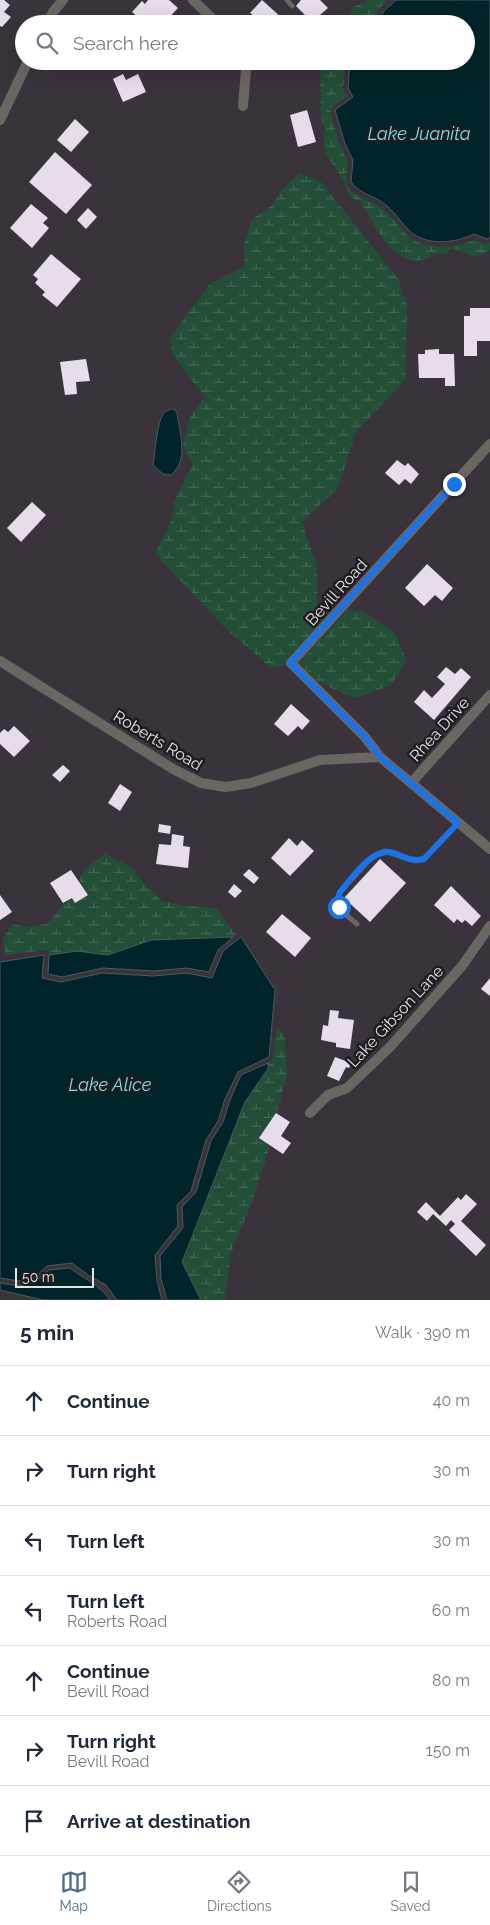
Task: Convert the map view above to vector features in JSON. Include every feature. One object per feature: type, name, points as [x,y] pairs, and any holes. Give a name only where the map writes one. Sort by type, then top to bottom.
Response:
[{"type":"street","points":[[51,15],[63,0]]},
{"type":"street","points":[[193,0],[209,15]]},
{"type":"street","points":[[0,120],[24,70]]},
{"type":"street","points":[[243,106],[246,70]]},
{"type":"street","name":"Bevill Road","points":[[380,757],[365,737],[290,663],[490,444]]},
{"type":"street","name":"Roberts Road","points":[[0,661],[173,769],[201,783],[226,787],[251,783],[320,760],[380,757]]},
{"type":"street","name":"Rhea Drive","points":[[411,783],[490,695]]},
{"type":"street","points":[[380,757],[490,849]]},
{"type":"street","name":"Lake Gibson Lane","points":[[310,1113],[328,1095],[347,1088],[390,1047],[462,966],[490,926]]},
{"type":"lane","points":[[287,0],[292,6]]},
{"type":"lane","points":[[357,924],[341,911],[338,898],[340,892],[371,858],[385,851],[416,861],[424,859],[458,823]]},
{"type":"green space","points":[[367,0],[388,0],[376,15],[349,15],[354,7]]},
{"type":"green space","points":[[320,70],[345,70],[343,88],[347,96],[330,110],[340,146],[348,161],[346,183],[349,188],[357,196],[383,209],[407,235],[422,244],[448,247],[474,240],[485,244],[490,243],[490,250],[478,256],[473,256],[451,249],[445,254],[437,253],[423,260],[411,260],[400,256],[382,236],[360,201],[351,198],[341,176],[324,152],[324,126],[321,119]]},
{"type":"green space","points":[[300,173],[320,181],[399,280],[407,306],[405,380],[356,432],[338,488],[302,522],[317,565],[317,607],[333,609],[287,660],[286,665],[271,668],[227,630],[155,554],[172,519],[174,502],[192,465],[183,444],[190,417],[205,397],[173,356],[170,337],[210,284],[245,266],[244,245],[252,219],[271,206],[280,192]]},
{"type":"green space","points":[[347,610],[362,611],[394,632],[407,660],[391,685],[357,698],[348,696],[317,681],[299,663]]},
{"type":"green space","points":[[105,854],[133,868],[145,885],[162,901],[187,906],[216,908],[236,935],[233,937],[151,940],[108,955],[77,951],[49,955],[44,950],[7,955],[3,938],[13,924],[27,927],[47,924],[73,894],[85,869]]},
{"type":"green space","points":[[277,1028],[284,1034],[287,1073],[266,1159],[252,1202],[231,1253],[225,1300],[201,1300],[182,1262],[245,1102],[268,1069],[268,1063],[273,1059]]},
{"type":"water","name":"Lake Juanita","points":[[396,0],[490,0],[490,238],[487,239],[474,234],[443,242],[419,237],[408,230],[386,205],[359,190],[351,182],[353,160],[345,144],[335,110],[353,97],[348,88],[349,70],[475,70],[475,15],[381,15]]},
{"type":"water","points":[[174,409],[177,413],[180,429],[182,454],[177,469],[171,475],[163,474],[153,465],[160,420],[166,411]]},
{"type":"water","points":[[233,937],[218,950],[209,972],[187,968],[154,971],[103,968],[62,977],[48,974],[49,955],[77,951],[108,955],[151,940]]},
{"type":"water","name":"Lake Alice","points":[[241,937],[275,990],[269,1057],[238,1072],[225,1099],[218,1121],[206,1140],[191,1191],[177,1205],[178,1226],[155,1255],[157,1281],[162,1300],[117,1300],[106,1285],[72,1263],[47,1266],[35,1277],[20,1281],[0,1278],[0,962],[44,955],[42,978],[61,982],[102,973],[153,976],[187,973],[212,978],[223,951]]},
{"type":"water","points":[[268,1063],[268,1069],[245,1102],[182,1262],[201,1300],[167,1300],[161,1279],[160,1256],[183,1228],[182,1207],[196,1192],[211,1141],[223,1122],[241,1075]]},
{"type":"water","points":[[70,1268],[97,1286],[110,1300],[43,1300],[0,1290],[0,1283],[20,1286],[37,1281],[49,1270]]},
{"type":"building","points":[[0,0],[4,0],[10,5],[4,12],[11,17],[2,27],[0,26]]},
{"type":"building","points":[[148,0],[169,0],[178,8],[171,15],[136,15],[132,12],[142,1],[145,4]]},
{"type":"building","points":[[262,0],[279,15],[253,15],[250,13]]},
{"type":"building","points":[[301,0],[320,0],[328,8],[320,15],[305,15],[296,6]]},
{"type":"building","points":[[123,74],[126,80],[138,74],[146,92],[123,102],[113,79]]},
{"type":"building","points":[[307,110],[316,142],[298,147],[290,115]]},
{"type":"building","points":[[75,119],[89,132],[71,152],[57,140]]},
{"type":"building","points":[[55,152],[92,185],[66,214],[29,182]]},
{"type":"building","points":[[31,204],[48,218],[43,223],[49,228],[32,248],[10,228]]},
{"type":"building","points":[[88,208],[97,217],[86,229],[77,220]]},
{"type":"building","points":[[51,254],[81,279],[57,307],[42,295],[45,292],[35,283],[38,279],[33,275]]},
{"type":"building","points":[[470,308],[490,308],[490,341],[477,341],[477,356],[464,356],[464,316],[470,316]]},
{"type":"building","points":[[439,349],[439,354],[454,354],[455,386],[445,386],[445,378],[419,378],[418,354],[425,354],[425,350]]},
{"type":"building","points":[[86,359],[90,381],[76,382],[77,394],[65,395],[60,362]]},
{"type":"building","points":[[397,460],[405,466],[408,463],[419,474],[411,484],[405,479],[399,485],[385,473]]},
{"type":"building","points":[[32,502],[46,515],[21,542],[7,528]]},
{"type":"building","points":[[427,564],[453,588],[442,601],[435,595],[424,606],[405,588]]},
{"type":"building","points":[[446,667],[455,674],[461,668],[471,677],[434,720],[414,702],[424,690],[432,698],[445,684],[437,677]]},
{"type":"building","points":[[291,704],[310,721],[302,730],[298,726],[288,736],[274,724]]},
{"type":"building","points":[[14,726],[30,741],[14,757],[0,744],[0,733],[4,729],[8,732]]},
{"type":"building","points":[[63,765],[70,771],[60,782],[52,775]]},
{"type":"building","points":[[120,784],[132,792],[120,811],[108,803]]},
{"type":"building","points":[[159,824],[171,826],[170,834],[158,832]]},
{"type":"building","points":[[172,834],[184,836],[183,846],[190,847],[188,868],[156,864],[159,844],[171,845]]},
{"type":"building","points":[[289,838],[297,846],[302,840],[314,851],[290,876],[271,858]]},
{"type":"building","points":[[380,859],[406,883],[370,922],[344,898]]},
{"type":"building","points":[[249,869],[259,878],[254,884],[243,875]]},
{"type":"building","points":[[71,870],[88,895],[75,903],[72,898],[63,903],[50,883]]},
{"type":"building","points":[[234,884],[242,891],[235,898],[228,892]]},
{"type":"building","points":[[451,886],[481,916],[472,926],[465,920],[462,923],[457,919],[454,923],[434,905]]},
{"type":"building","points":[[0,895],[12,912],[0,920]]},
{"type":"building","points":[[282,914],[311,938],[295,957],[266,932]]},
{"type":"building","points":[[490,978],[490,996],[481,989]]},
{"type":"building","points":[[330,1010],[339,1011],[338,1018],[354,1020],[350,1049],[336,1047],[336,1043],[321,1040],[323,1025],[328,1026]]},
{"type":"building","points":[[335,1057],[351,1063],[349,1068],[346,1067],[339,1081],[327,1076]]},
{"type":"building","points":[[276,1113],[290,1122],[281,1136],[291,1143],[283,1154],[259,1138]]},
{"type":"building","points":[[466,1194],[477,1204],[461,1221],[486,1245],[476,1256],[449,1230],[455,1224],[451,1220],[446,1226],[433,1214],[427,1221],[417,1212],[426,1202],[440,1216],[458,1197],[461,1200]]},
{"type":"route","points":[[339,907],[338,898],[340,892],[375,854],[385,851],[416,861],[424,859],[458,823],[380,757],[365,737],[290,663],[454,484]]}]
